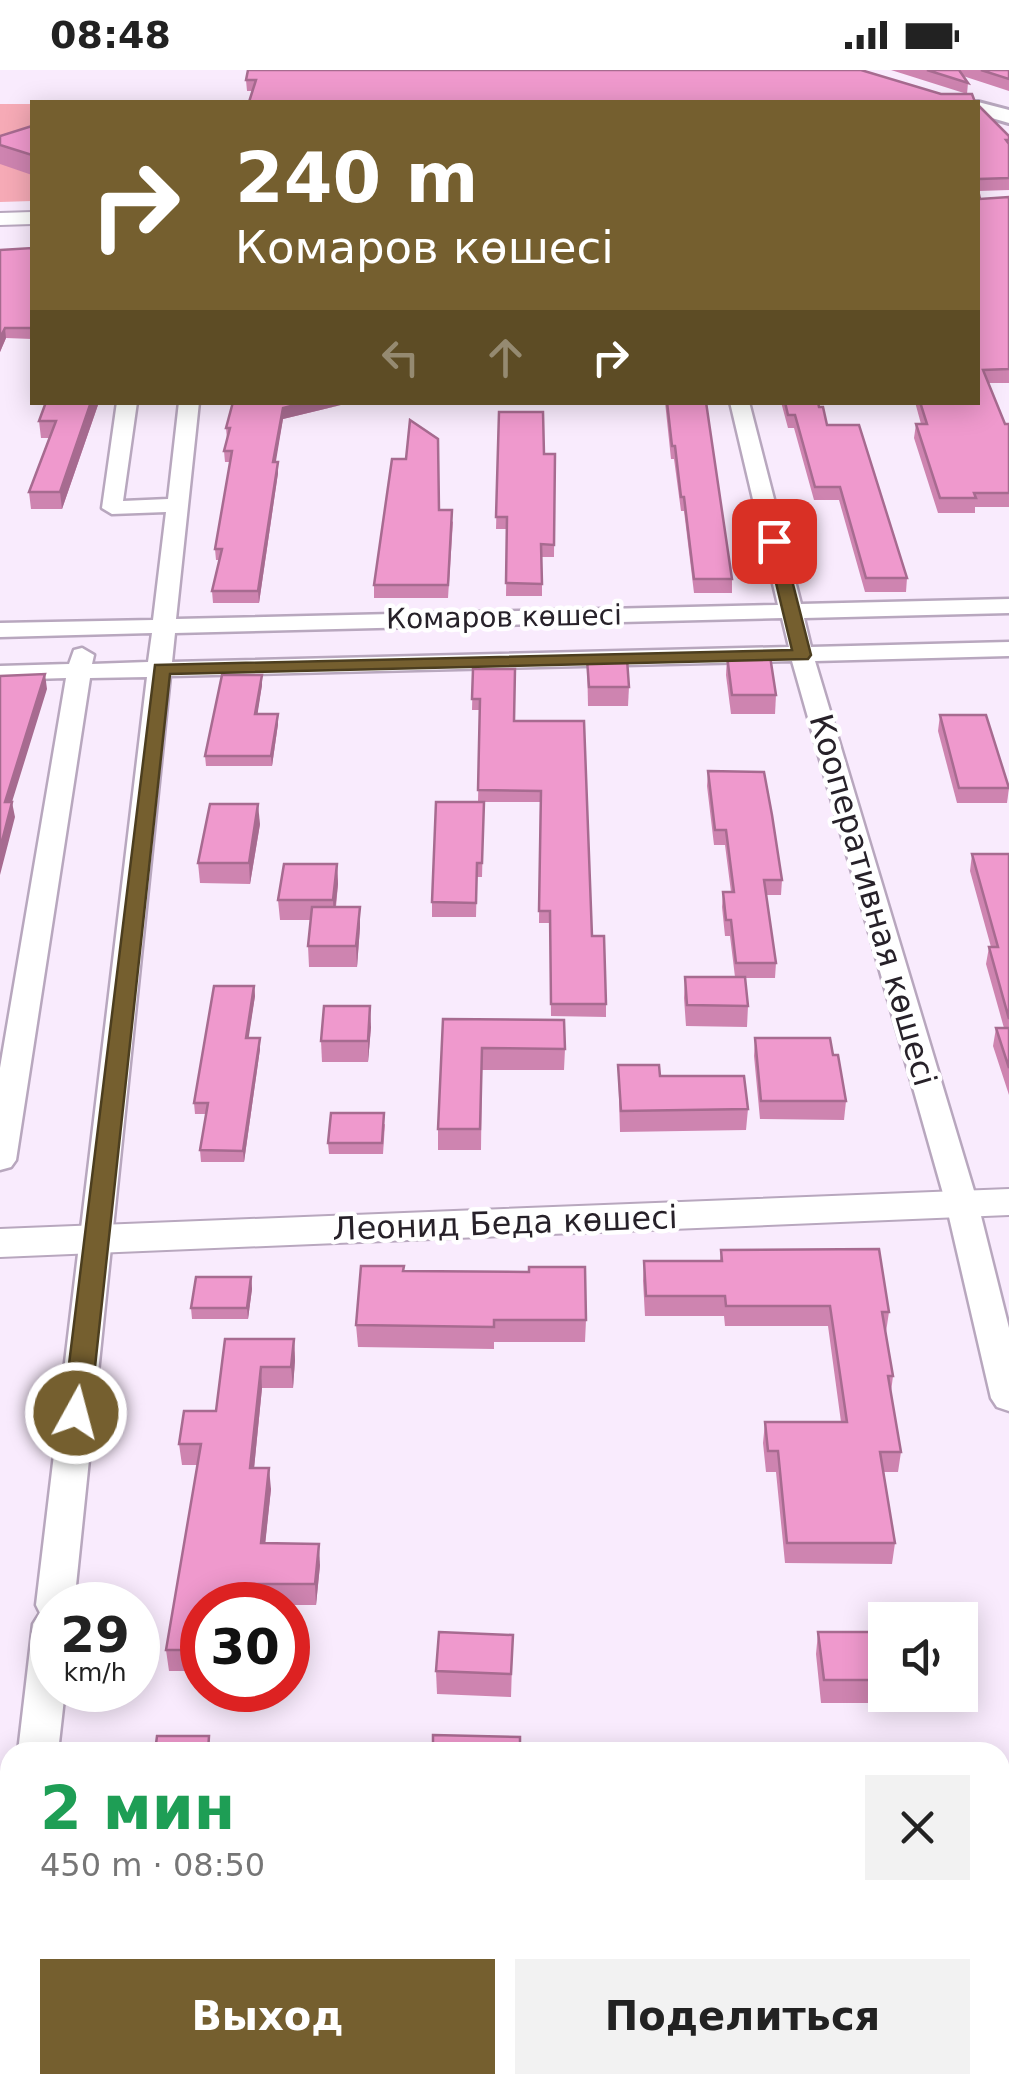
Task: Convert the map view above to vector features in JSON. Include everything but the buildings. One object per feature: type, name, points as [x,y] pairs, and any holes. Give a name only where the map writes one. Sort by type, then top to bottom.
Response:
[{"type":"main road","points":[[980,109],[1009,118]]},
{"type":"street","points":[[0,219],[30,218]]},
{"type":"street","points":[[126,405],[112,508],[180,505]]},
{"type":"street","points":[[58,1582],[189,405]]},
{"type":"street","name":"Кооперативная көшесі","points":[[740,405],[802,655],[962,1204],[1009,1398]]},
{"type":"street","name":"Комаров көшесі","points":[[0,630],[1009,606]]},
{"type":"street","points":[[0,1160],[86,627]]},
{"type":"street","name":"Комаров көшесі","points":[[0,674],[1009,649]]},
{"type":"street","name":"Леонид Беда көшесі","points":[[0,1243],[1009,1202]]},
{"type":"street","points":[[39,1742],[42,1712]]},
{"type":"shaded area","points":[[0,104],[30,104],[30,201],[0,202]]},
{"type":"route","points":[[76,1413],[162,669],[802,655],[774,541]]}]
